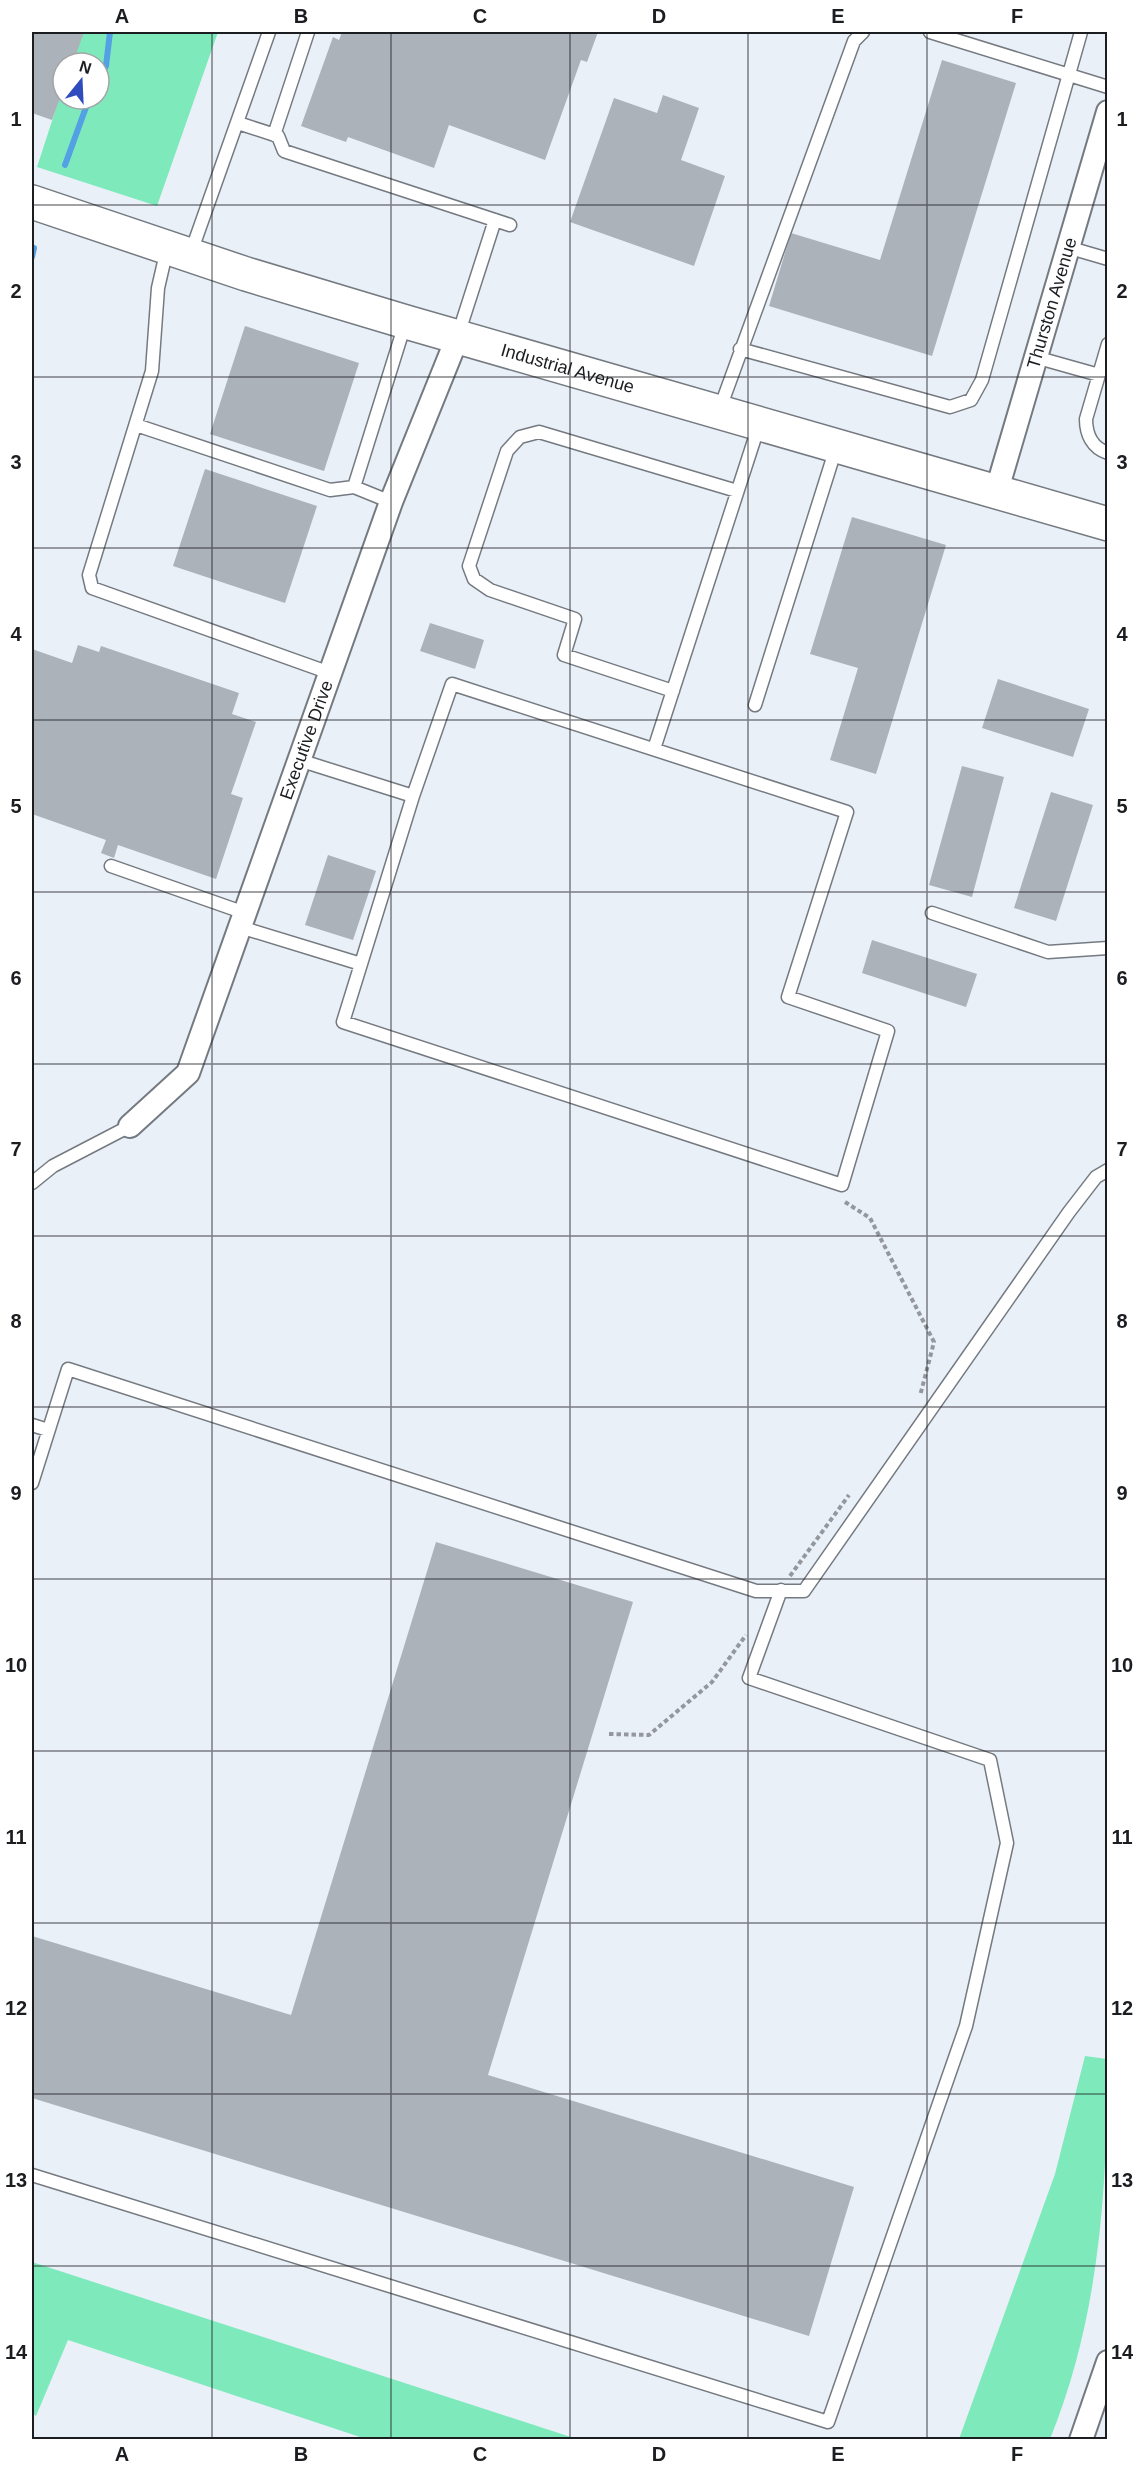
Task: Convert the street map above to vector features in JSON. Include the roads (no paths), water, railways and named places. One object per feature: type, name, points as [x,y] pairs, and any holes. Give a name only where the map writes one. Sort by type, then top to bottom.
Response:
[{"type":"main road","name":"Industrial Avenue","points":[[32,202],[179,252],[406,322],[1107,524]]},
{"type":"street","name":"Thurston Avenue","points":[[996,493],[1107,112]]},
{"type":"street","name":"Executive Drive","points":[[130,1126],[188,1073],[392,502],[458,336]]},
{"type":"street","points":[[1081,2439],[1107,2362]]},
{"type":"lane","points":[[269,32],[238,123],[179,252],[158,288],[152,371],[89,575],[92,588],[330,673]]},
{"type":"lane","points":[[274,135],[308,32]]},
{"type":"lane","points":[[718,412],[854,41],[863,32]]},
{"type":"lane","points":[[930,32],[948,34],[1107,87]]},
{"type":"lane","points":[[740,349],[950,407],[971,400],[982,380],[1081,32]]},
{"type":"lane","points":[[238,123],[278,136],[284,151],[510,225]]},
{"type":"lane","points":[[458,336],[495,220]]},
{"type":"lane","points":[[1067,247],[1107,259]]},
{"type":"lane","points":[[354,487],[406,322]]},
{"type":"lane","points":[[1107,344],[1086,419],[1086,431],[1094,444],[1107,453]]},
{"type":"lane","points":[[1035,357],[1099,375]]},
{"type":"lane","points":[[654,749],[759,424]]},
{"type":"lane","points":[[136,425],[330,490],[354,487],[392,502]]},
{"type":"lane","points":[[673,691],[564,655],[575,618],[490,590],[474,579],[469,566],[507,451],[520,437],[539,432],[738,491]]},
{"type":"lane","points":[[755,705],[836,447]]},
{"type":"lane","points":[[452,684],[847,812],[788,997],[888,1031],[842,1185],[343,1022],[413,796],[452,684]]},
{"type":"lane","points":[[299,760],[413,796]]},
{"type":"lane","points":[[111,866],[242,920],[361,964]]},
{"type":"lane","points":[[932,913],[1048,952],[1107,948]]},
{"type":"lane","points":[[32,1183],[53,1166],[130,1126]]},
{"type":"lane","points":[[32,1483],[68,1369],[756,1591],[804,1590],[1069,1212],[1096,1177],[1107,1170]]},
{"type":"lane","points":[[32,1425],[48,1430]]},
{"type":"lane","points":[[32,2175],[828,2422],[966,2026],[1007,1843],[990,1760],[750,1678],[781,1590]]},
{"type":"waterway","points":[[108,51],[110,32]]},
{"type":"waterway","points":[[65,165],[85,111]]},
{"type":"waterway","points":[[32,257],[34,248]]}]
